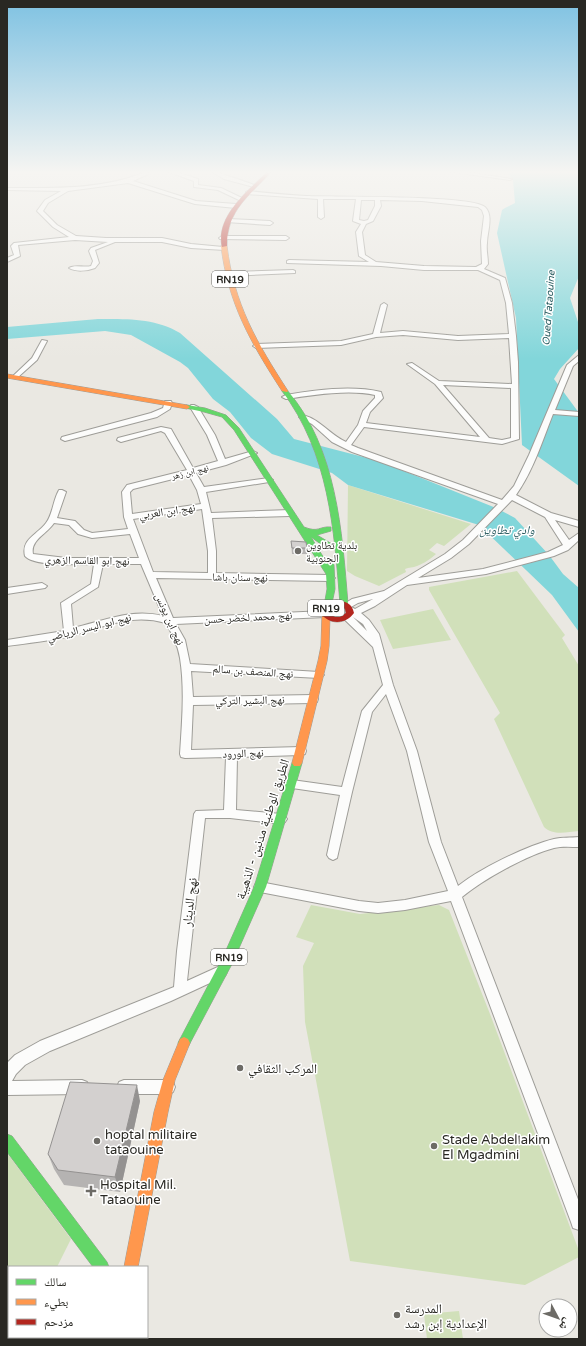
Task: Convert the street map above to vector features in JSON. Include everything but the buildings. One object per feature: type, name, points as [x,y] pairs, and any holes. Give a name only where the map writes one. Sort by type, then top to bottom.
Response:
[{"type":"main road","name":"الطريق الوطنية مدنين - الذهيبة","points":[[223,234],[222,238],[223,249],[229,274],[247,331],[317,443],[326,469],[334,546],[347,612],[325,644]]},
{"type":"main road","points":[[11,376],[194,407],[224,416],[237,429],[253,453],[331,577]]},
{"type":"main road","name":"الطريق الوطنية مدنين - الذهيبة","points":[[303,422],[314,465]]},
{"type":"main road","name":"الطريق الوطنية مدنين - الذهيبة","points":[[324,508],[331,525]]},
{"type":"main road","points":[[297,524],[334,546]]},
{"type":"main road","points":[[307,531],[315,533],[331,525]]},
{"type":"main road","name":"الطريق الوطنية مدنين - الذهيبة","points":[[131,1266],[161,1112],[181,1048],[222,971],[260,887],[292,784],[319,675],[325,644],[324,629],[334,546]]},
{"type":"main road","name":"RN19","points":[[337,603],[347,612],[334,619],[326,611],[337,603]]},
{"type":"main road","points":[[7,1141],[101,1266]]},
{"type":"street","points":[[67,234],[74,238]]},
{"type":"street","points":[[359,234],[362,257],[380,264]]},
{"type":"street","points":[[480,269],[485,264],[485,234]]},
{"type":"street","points":[[7,260],[17,256],[14,246],[16,244],[74,238],[162,240],[198,247],[223,249]]},
{"type":"street","points":[[222,238],[286,238]]},
{"type":"street","points":[[72,268],[86,269],[93,267],[96,262],[96,256],[92,251],[93,249],[118,240]]},
{"type":"street","points":[[289,262],[380,264],[469,270],[480,269],[503,279],[509,303],[515,362],[515,439],[502,442],[362,425]]},
{"type":"street","points":[[229,274],[293,272]]},
{"type":"street","points":[[376,335],[384,305]]},
{"type":"street","points":[[256,346],[341,343],[376,335],[413,333],[463,338],[513,336]]},
{"type":"street","points":[[11,376],[34,359],[44,341]]},
{"type":"street","points":[[579,357],[570,365],[558,391],[533,455],[518,486],[511,496],[478,527],[466,542],[448,556],[404,582],[372,604],[347,612],[376,645],[388,685],[412,751],[435,842],[579,1222]]},
{"type":"street","points":[[410,364],[437,383],[486,439]]},
{"type":"street","points":[[437,383],[514,386]]},
{"type":"street","points":[[287,395],[374,392],[380,396],[367,411],[362,425],[347,446]]},
{"type":"street","points":[[65,439],[154,415],[166,409],[168,403]]},
{"type":"street","points":[[194,407],[211,435],[223,463]]},
{"type":"street","points":[[550,412],[579,414]]},
{"type":"street","points":[[303,422],[315,422],[328,435],[347,446],[501,505]]},
{"type":"street","points":[[121,440],[160,429],[168,432],[174,440],[201,490],[208,516],[212,551],[212,577]]},
{"type":"street","name":"نهج ابن زهر","points":[[128,489],[137,484],[190,472],[253,453]]},
{"type":"street","points":[[201,490],[269,480]]},
{"type":"street","name":"نهج ابن يونس","points":[[128,489],[126,498],[128,517],[150,575],[180,640],[186,667],[188,701],[186,754]]},
{"type":"street","points":[[62,492],[52,521],[73,522],[81,532],[88,534],[100,535],[133,531]]},
{"type":"street","points":[[511,496],[548,515],[579,524]]},
{"type":"street","name":"نهج ابن العربي","points":[[128,517],[205,506]]},
{"type":"street","points":[[208,516],[290,513]]},
{"type":"street","points":[[548,515],[568,546]]},
{"type":"street","name":"نهج ابو القاسم الزهري","points":[[52,521],[30,541],[28,546],[30,556],[40,560],[100,562],[145,561]]},
{"type":"street","points":[[404,582],[483,572],[559,552],[579,536]]},
{"type":"street","points":[[69,633],[66,603],[95,585],[100,562]]},
{"type":"street","name":"نهج سنان باشا","points":[[150,575],[212,577],[331,577]]},
{"type":"street","points":[[7,591],[42,586]]},
{"type":"street","name":"نهج محمد لخضر حسن","points":[[170,621],[326,611]]},
{"type":"street","name":"نهج ابو اليسر الرياضي","points":[[7,644],[69,633],[114,619],[139,614],[155,616],[170,621]]},
{"type":"street","name":"نهج المنصف بن سالم","points":[[186,667],[319,675]]},
{"type":"street","points":[[333,855],[346,792],[367,711],[388,685]]},
{"type":"street","name":"نهج البشير التركي","points":[[188,701],[313,700]]},
{"type":"street","name":"نهج الورود","points":[[186,754],[301,750]]},
{"type":"street","points":[[232,753],[230,814],[281,819]]},
{"type":"street","points":[[292,784],[346,792]]},
{"type":"street","name":"نهج الدينار","points":[[180,990],[183,945],[200,814],[230,814]]},
{"type":"street","points":[[260,887],[359,906],[378,908],[404,905],[456,895],[472,882],[531,851],[556,843],[579,842]]},
{"type":"street","points":[[7,1076],[11,1068],[20,1060],[45,1046],[222,971]]},
{"type":"street","points":[[7,1088],[99,1087]]},
{"type":"street","points":[[114,1087],[168,1087]]},
{"type":"green space","points":[[348,485],[471,524],[444,546],[437,543],[429,550],[436,554],[430,559],[414,567],[405,569],[406,572],[379,586],[347,571]]},
{"type":"green space","points":[[517,571],[565,635],[562,638],[579,666],[579,831],[565,833],[552,832],[544,827],[494,719],[500,713],[429,590],[429,587]]},
{"type":"green space","points":[[433,609],[451,640],[393,649],[380,620]]},
{"type":"green space","name":"Stade Abdelاakim El Mgadmini","points":[[311,905],[360,914],[439,905],[449,910],[490,1014],[579,1251],[579,1257],[525,1285],[350,1261],[305,1022],[303,966],[314,943],[296,937]]},
{"type":"green space","points":[[7,1153],[71,1239],[58,1266],[8,1266],[8,1338],[22,1338],[7,1339]]},
{"type":"green space","points":[[459,1311],[463,1339],[427,1339],[424,1314]]},
{"type":"water","name":"Oued Tataouine","points":[[497,234],[579,234],[579,276],[570,298],[579,325],[579,348],[560,369],[554,379],[579,413],[579,486],[522,445],[516,318]]},
{"type":"water","name":"وادي تطاوين","points":[[98,319],[140,320],[161,324],[180,333],[277,419],[294,439],[379,461],[496,508],[515,518],[549,555],[563,574],[579,588],[579,632],[552,595],[479,525],[348,485],[332,473],[272,454],[251,438],[230,412],[213,399],[188,368],[131,335],[105,331],[7,339],[7,327]]},
{"type":"traffic: fast","points":[[285,391],[305,421],[317,446],[324,467],[330,489],[338,535],[344,604]]},
{"type":"traffic: fast","points":[[187,407],[205,410],[224,416],[237,429],[331,575]]},
{"type":"traffic: fast","points":[[303,529],[329,546]]},
{"type":"traffic: fast","points":[[307,531],[315,533],[328,529]]},
{"type":"traffic: fast","points":[[328,606],[331,589],[330,565]]},
{"type":"traffic: fast","points":[[184,1043],[228,960],[260,887],[297,763]]},
{"type":"traffic: fast","points":[[7,1141],[101,1266]]},
{"type":"traffic: slow","points":[[224,246],[231,286],[237,305],[263,357],[285,391]]},
{"type":"traffic: slow","points":[[7,376],[187,407]]},
{"type":"traffic: slow","points":[[297,763],[320,675],[325,646],[326,615]]},
{"type":"traffic: slow","points":[[131,1266],[161,1112],[169,1080],[184,1043]]},
{"type":"traffic: jam","points":[[224,234],[224,246]]},
{"type":"traffic: jam","points":[[337,603],[344,604],[349,608],[350,613],[345,618],[339,620],[326,615],[326,608],[331,604],[337,603]]},
{"type":"place","name":"بلدية تطاوين الجنوبية","points":[[298,551]]},
{"type":"place","name":"المركب الثقافي","points":[[240,1068]]},
{"type":"place","name":"hoptal militaire tataouine","points":[[97,1141]]},
{"type":"place","name":"Stade Abdelاakim El Mgadmini","points":[[434,1146]]},
{"type":"place","name":"Hospital Mil. Tataouine","points":[[91,1191]]},
{"type":"place","name":"المدرسة الإعدادية إبن رشد","points":[[397,1315]]}]
